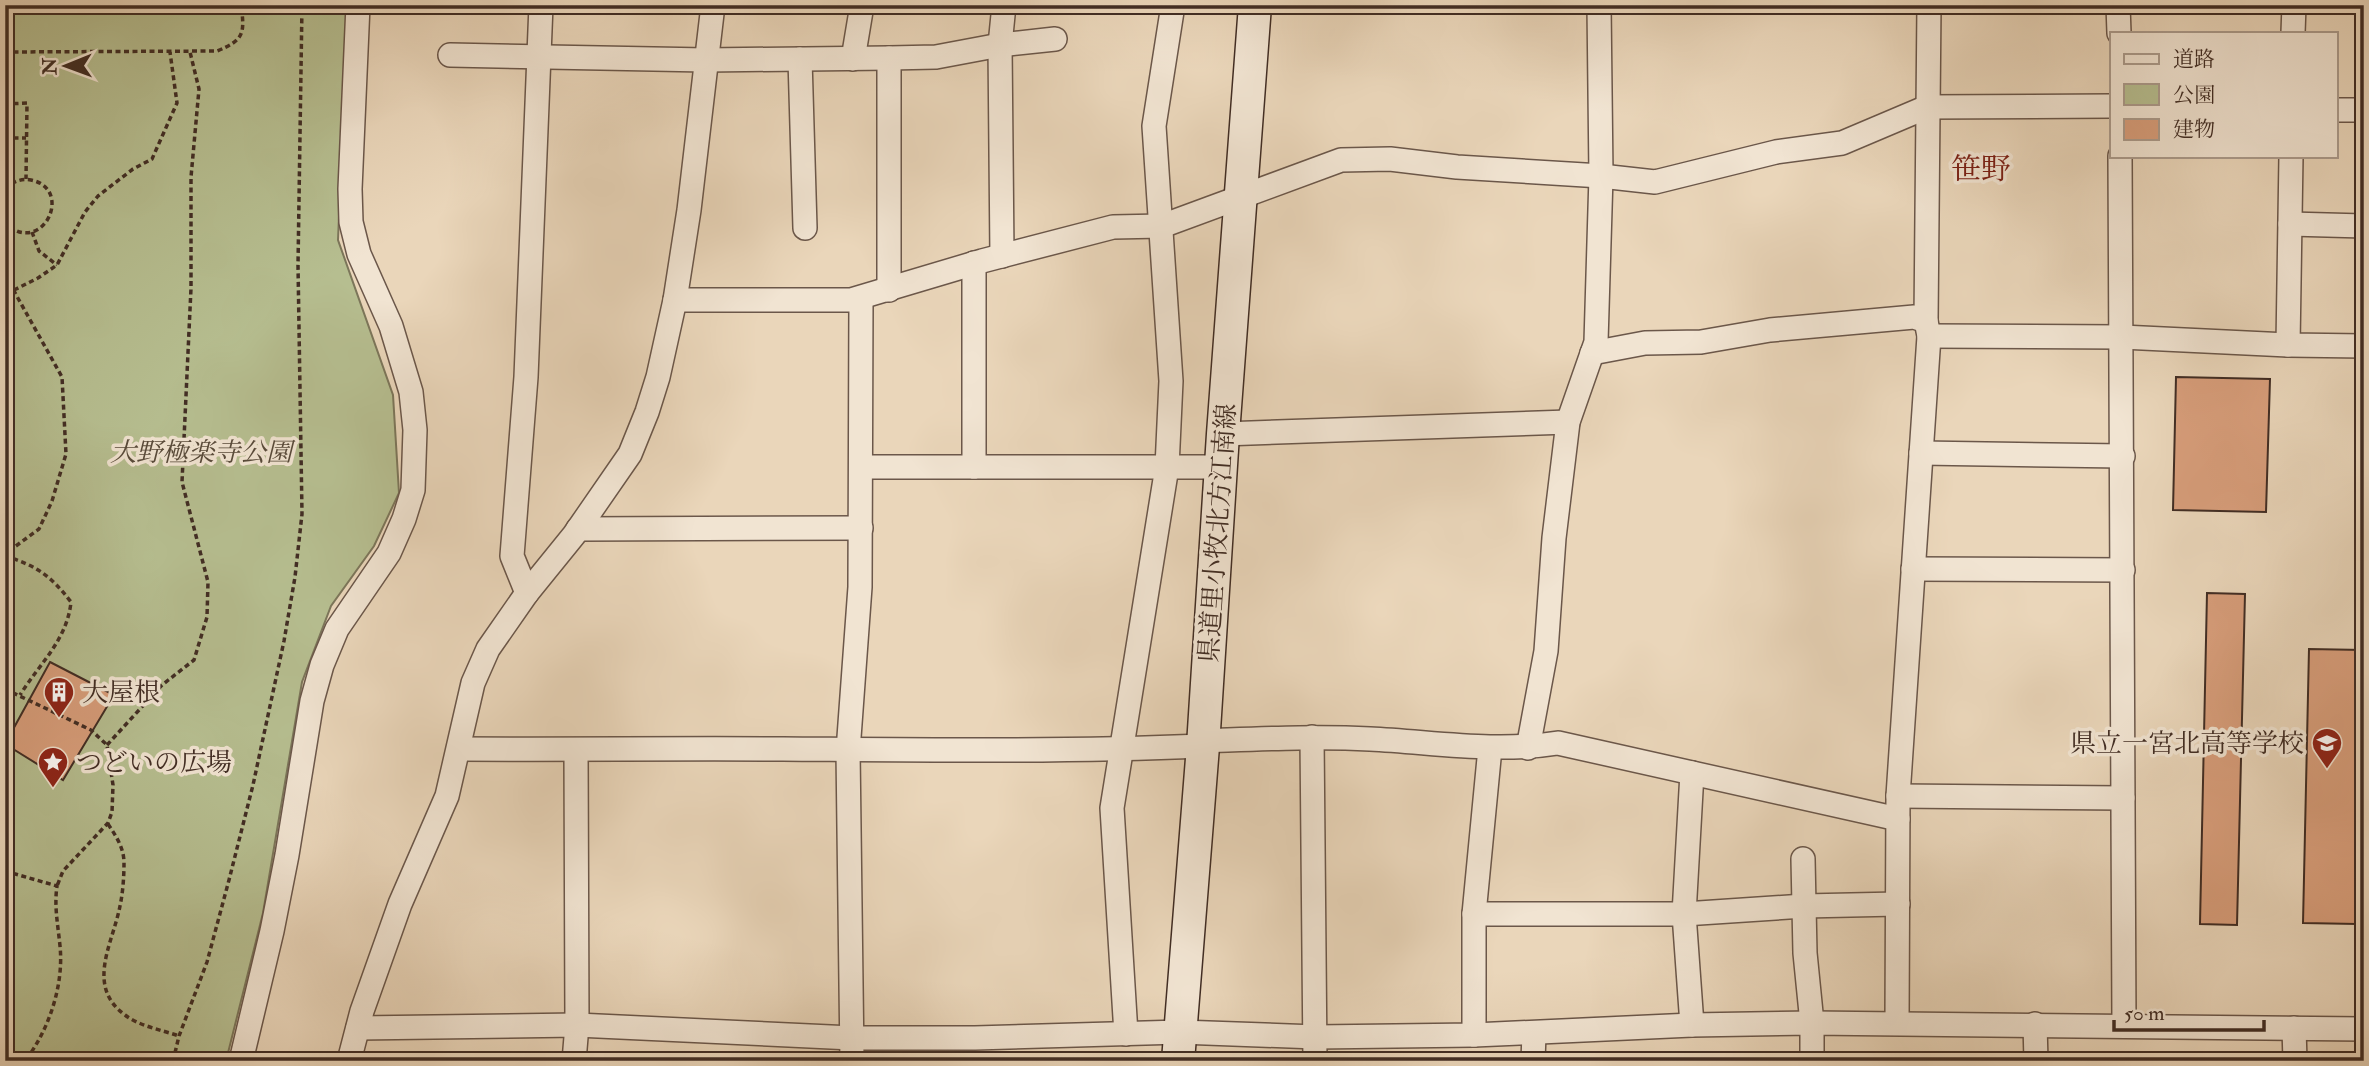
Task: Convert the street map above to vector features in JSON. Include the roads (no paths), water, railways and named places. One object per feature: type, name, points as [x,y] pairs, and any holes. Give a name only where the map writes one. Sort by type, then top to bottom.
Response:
[{"type":"main road","name":"県道里小牧北方江南線","points":[[1179,1046],[1255,5]]},
{"type":"street","points":[[241,1061],[272,931],[312,701],[322,665],[337,629],[389,553],[413,490],[415,430],[411,392],[391,326],[359,254],[351,222],[358,5]]},
{"type":"street","points":[[527,593],[512,556],[526,377],[541,5]]},
{"type":"street","points":[[349,1061],[400,904],[447,796],[473,684],[488,649],[527,593],[578,529],[630,454],[658,377],[675,300],[690,199],[713,5]]},
{"type":"street","points":[[853,59],[862,5]]},
{"type":"street","points":[[1002,256],[1000,45],[1004,5]]},
{"type":"street","points":[[1126,1034],[1112,808],[1167,467],[1171,381],[1154,126],[1173,5]]},
{"type":"street","points":[[1528,748],[1546,650],[1554,538],[1568,422],[1596,342],[1601,176],[1599,5]]},
{"type":"street","points":[[1897,1023],[1898,808],[1927,328],[1928,5]]},
{"type":"street","points":[[2118,5],[2119,32]]},
{"type":"street","points":[[2294,5],[2294,32]]},
{"type":"street","points":[[450,55],[706,60],[936,57],[1000,45],[1055,39]]},
{"type":"street","points":[[889,58],[889,290]]},
{"type":"street","points":[[800,59],[805,228]]},
{"type":"street","points":[[675,300],[851,300],[974,263],[1113,227],[1161,226],[1341,160],[1390,159],[1457,167],[1655,182],[1776,152],[1842,143],[1927,107],[2110,106]]},
{"type":"street","points":[[2338,110],[2364,110]]},
{"type":"street","points":[[2120,158],[2124,1026]]},
{"type":"street","points":[[2288,345],[2291,158]]},
{"type":"street","points":[[2290,224],[2364,226]]},
{"type":"street","points":[[974,263],[974,467]]},
{"type":"street","points":[[852,1050],[848,751],[860,587],[860,298]]},
{"type":"street","points":[[1592,353],[1644,343],[1701,342],[1770,330],[1914,317],[1927,328],[2288,345],[2364,346]]},
{"type":"street","points":[[1223,434],[1568,422]]},
{"type":"street","points":[[1921,453],[2123,456]]},
{"type":"street","points":[[861,467],[1221,467]]},
{"type":"street","points":[[578,529],[860,528]]},
{"type":"street","points":[[1913,569],[2123,570]]},
{"type":"street","points":[[459,749],[1121,750],[1312,737],[1490,748],[1528,748],[1558,743],[1692,773],[1898,808],[2123,798]]},
{"type":"street","points":[[1312,737],[1315,1061]]},
{"type":"street","points":[[1474,1035],[1474,914],[1490,748]]},
{"type":"street","points":[[574,1061],[577,1026],[576,750]]},
{"type":"street","points":[[1692,773],[1685,914],[1692,1025]]},
{"type":"street","points":[[1803,859],[1805,953],[1812,1023],[1812,1061]]},
{"type":"street","points":[[1474,914],[1685,914],[1804,906],[1898,904]]},
{"type":"street","points":[[358,1028],[577,1026],[852,1050],[975,1038],[1126,1034],[1179,1046],[1316,1037],[1474,1035],[1692,1025],[1812,1023],[2364,1030]]},
{"type":"street","points":[[2035,1024],[2036,1061]]},
{"type":"street","points":[[2294,1028],[2295,1061]]},
{"type":"street","points":[[1533,1061],[1534,1033]]},
{"type":"place","name":"大屋根","points":[[59,719]]},
{"type":"place","name":"県立一宮北高等学校","points":[[2327,770]]},
{"type":"place","name":"つどいの広場","points":[[53,789]]},
{"type":"district","name":"笹野","points":[[1981,169]]},
{"type":"park label","name":"大野極楽寺公園","points":[[201,452]]}]
